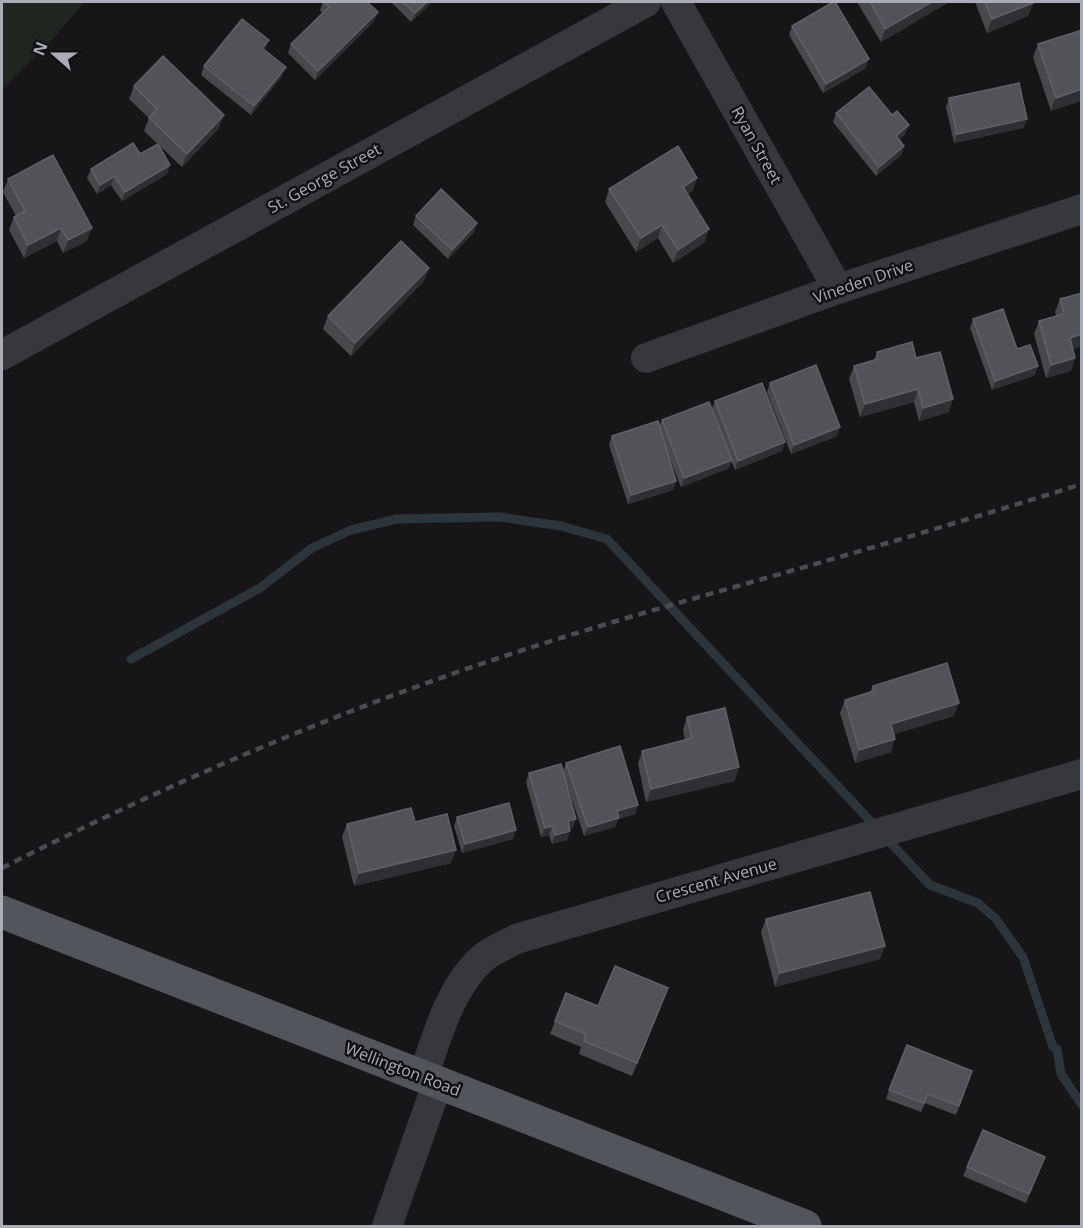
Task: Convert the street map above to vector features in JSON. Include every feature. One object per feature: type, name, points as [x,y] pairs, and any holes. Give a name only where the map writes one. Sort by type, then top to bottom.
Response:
[{"type":"main road","name":"Wellington Road","points":[[2,912],[805,1227]]},
{"type":"street","name":"St. George Street","points":[[2,355],[646,2]]},
{"type":"street","name":"Ryan Street","points":[[676,2],[838,289]]},
{"type":"street","name":"Vineden Drive","points":[[646,357],[838,289],[1082,209]]},
{"type":"street","name":"Crescent Avenue","points":[[387,1227],[430,1079],[445,1017],[462,982],[484,957],[516,939],[548,928],[1082,774]]},
{"type":"shaded area","points":[[2,2],[84,2],[51,41],[2,89]]},
{"type":"building","points":[[323,2],[367,2],[378,12],[318,71],[291,44],[329,7]]},
{"type":"building","points":[[403,2],[427,2],[415,13]]},
{"type":"building","points":[[833,2],[869,59],[826,84],[792,26]]},
{"type":"building","points":[[870,2],[932,2],[885,29]]},
{"type":"building","points":[[985,2],[1032,2],[1033,3],[992,19]]},
{"type":"building","points":[[242,19],[269,40],[262,48],[286,67],[254,106],[204,66]]},
{"type":"building","points":[[1082,30],[1082,89],[1056,98],[1038,44]]},
{"type":"building","points":[[163,56],[224,115],[187,154],[149,118],[157,109],[134,86]]},
{"type":"building","points":[[1019,83],[1027,119],[957,134],[949,98]]},
{"type":"building","points":[[869,87],[892,115],[897,111],[909,125],[896,136],[904,146],[879,167],[836,113]]},
{"type":"building","points":[[133,143],[140,154],[158,144],[170,165],[125,192],[115,176],[100,185],[91,169]]},
{"type":"building","points":[[678,146],[697,178],[683,187],[709,229],[678,250],[662,225],[641,238],[609,189]]},
{"type":"building","points":[[53,155],[92,228],[68,240],[61,228],[28,245],[14,217],[25,211],[8,179]]},
{"type":"building","points":[[441,189],[477,223],[452,250],[416,216]]},
{"type":"building","points":[[401,241],[429,268],[355,343],[328,316]]},
{"type":"building","points":[[1082,293],[1082,334],[1070,338],[1075,358],[1051,365],[1039,321],[1064,314],[1060,299]]},
{"type":"building","points":[[1003,309],[1017,349],[1030,345],[1038,366],[995,381],[973,319]]},
{"type":"building","points":[[912,342],[916,358],[940,352],[953,399],[923,408],[918,389],[865,404],[854,366],[878,359],[877,352]]},
{"type":"building","points":[[816,365],[840,427],[794,445],[770,383]]},
{"type":"building","points":[[762,383],[785,442],[738,461],[715,401]]},
{"type":"building","points":[[709,402],[732,460],[684,478],[662,420]]},
{"type":"building","points":[[658,421],[676,481],[631,495],[612,436]]},
{"type":"building","points":[[947,663],[959,703],[891,724],[895,739],[859,750],[845,700],[874,691],[873,686]]},
{"type":"building","points":[[725,708],[739,767],[651,789],[642,751],[692,738],[687,717]]},
{"type":"building","points":[[620,746],[638,805],[617,811],[619,818],[588,827],[566,763]]},
{"type":"building","points":[[561,764],[576,819],[568,821],[570,831],[555,835],[552,826],[545,828],[529,773]]},
{"type":"building","points":[[509,803],[516,830],[465,844],[457,817]]},
{"type":"building","points":[[411,808],[415,822],[447,814],[456,850],[359,873],[347,824]]},
{"type":"building","points":[[870,892],[885,946],[780,973],[766,919]]},
{"type":"building","points":[[615,966],[668,988],[637,1063],[584,1041],[586,1034],[555,1021],[566,993],[598,1006]]},
{"type":"building","points":[[907,1045],[972,1071],[959,1106],[928,1094],[924,1103],[889,1090]]},
{"type":"building","points":[[983,1130],[1045,1157],[1029,1194],[967,1167]]},
{"type":"waterway","points":[[131,659],[260,588],[312,548],[351,530],[397,519],[500,517],[561,526],[607,539],[930,885],[978,903],[996,919],[1023,957],[1053,1047],[1057,1049],[1061,1074],[1082,1105]]},
{"type":"railway","points":[[2,868],[129,806],[258,749],[456,673],[614,622],[885,544],[1082,484]]}]
